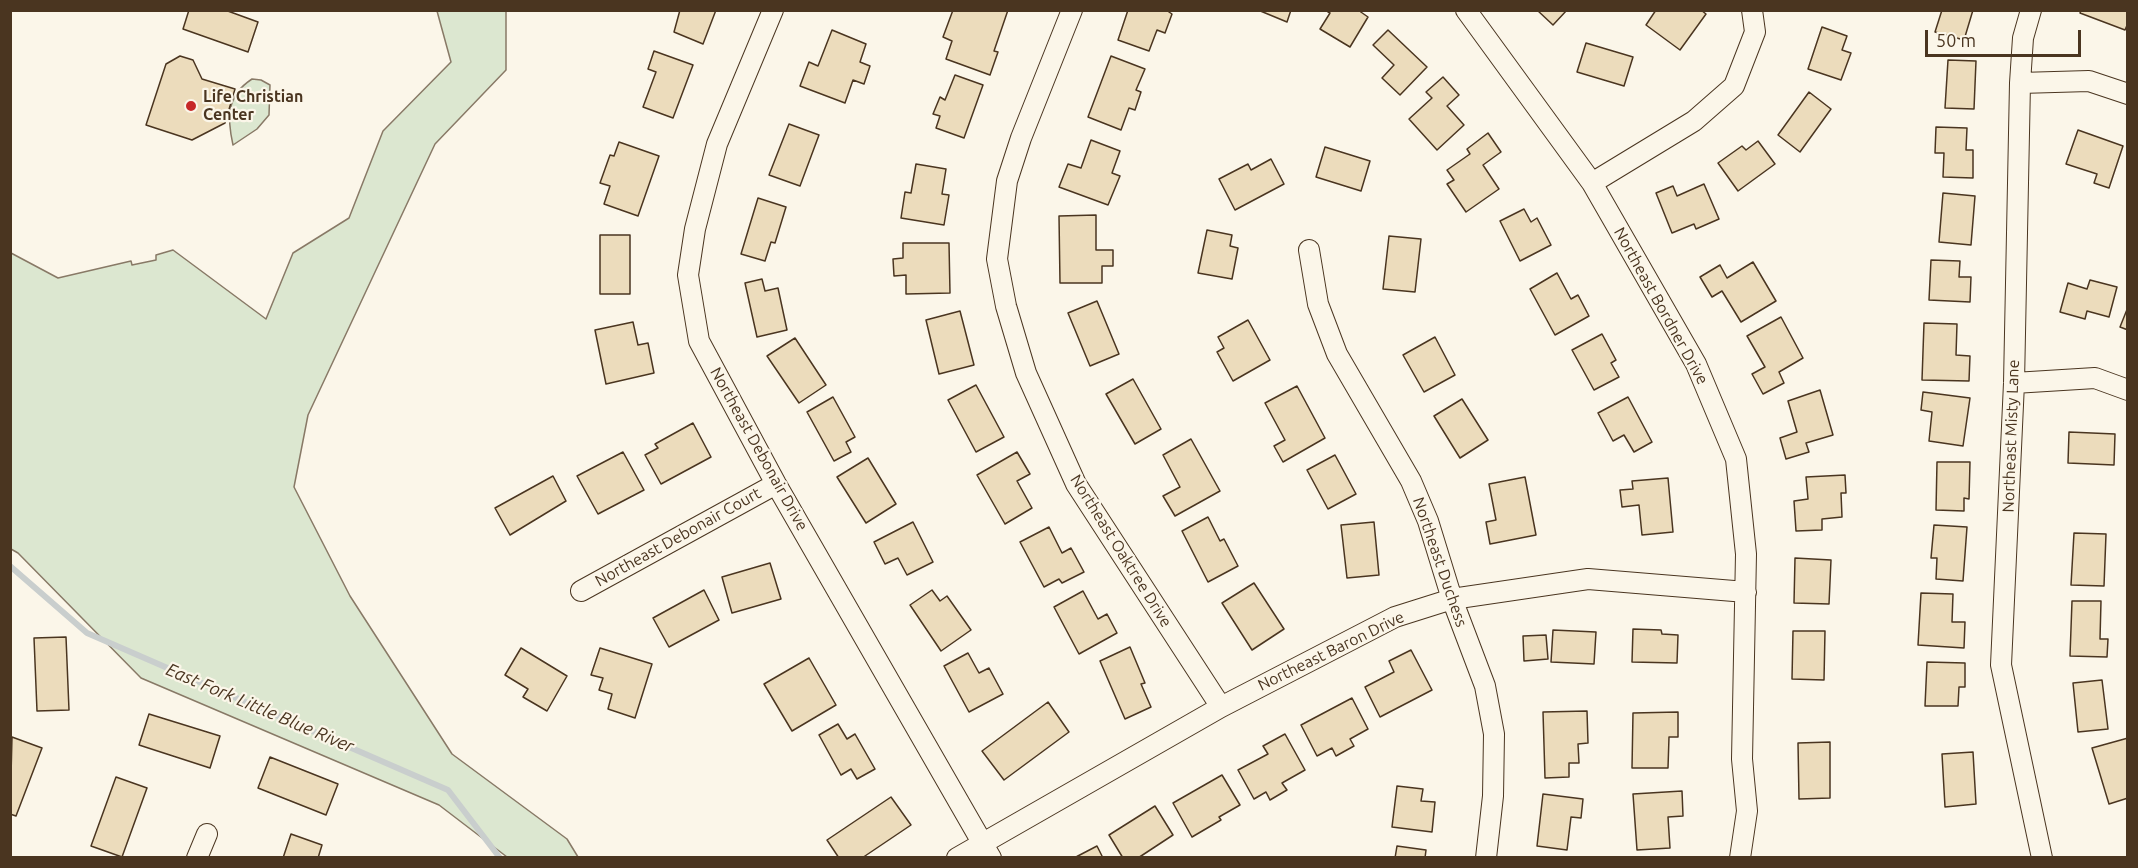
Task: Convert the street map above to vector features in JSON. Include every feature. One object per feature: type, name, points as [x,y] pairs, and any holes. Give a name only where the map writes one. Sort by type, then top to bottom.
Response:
[{"type":"street","name":"Northeast Debonair Drive","points":[[773,10],[717,144],[695,229],[688,274],[699,340],[776,484],[987,850]]},
{"type":"street","name":"Northeast Oaktree Drive","points":[[1072,10],[1021,138],[1007,181],[997,259],[1005,306],[1026,373],[1076,484],[1221,707]]},
{"type":"street","name":"Northeast Bordner Drive","points":[[1466,10],[1592,183],[1696,364],[1736,459],[1746,554],[1742,759],[1747,811],[1740,858]]},
{"type":"street","points":[[1592,183],[1694,121],[1734,86],[1755,32],[1752,10]]},
{"type":"street","name":"Northeast Misty Lane","points":[[2031,10],[2023,38],[2020,83],[2014,383],[2001,665],[2042,858]]},
{"type":"street","points":[[2020,83],[2089,81],[2127,94]]},
{"type":"street","name":"Northeast Duchess","points":[[1309,250],[1318,304],[1337,354],[1411,481],[1428,521],[1452,599],[1485,686],[1494,734],[1493,796],[1486,858]]},
{"type":"street","points":[[2014,383],[2095,378],[2127,390]]},
{"type":"street","name":"Northeast Debonair Court","points":[[580,591],[776,484]]},
{"type":"street","name":"Northeast Baron Drive","points":[[957,858],[987,850],[1221,707],[1395,617],[1452,599],[1588,579],[1746,592]]},
{"type":"street","points":[[197,858],[207,834]]},
{"type":"green space","points":[[437,11],[506,11],[506,70],[435,144],[308,415],[294,487],[350,596],[452,754],[567,839],[578,857],[507,857],[439,805],[141,678],[18,553],[11,549],[11,253],[58,278],[131,261],[132,265],[156,260],[156,255],[173,250],[266,319],[293,253],[349,218],[383,131],[451,62]]},
{"type":"green space","points":[[252,79],[261,80],[270,85],[269,115],[257,129],[233,145],[230,117],[233,100],[243,86]]},
{"type":"building","points":[[189,10],[225,10],[258,22],[248,52],[183,29]]},
{"type":"building","points":[[680,10],[716,10],[703,44],[674,32]]},
{"type":"building","points":[[953,10],[1008,10],[994,51],[998,52],[990,75],[946,59],[952,41],[943,37]]},
{"type":"building","points":[[1128,10],[1166,10],[1172,14],[1165,33],[1157,30],[1149,51],[1118,40]]},
{"type":"building","points":[[1258,10],[1291,10],[1287,22]]},
{"type":"building","points":[[1325,10],[1358,10],[1368,17],[1350,47],[1320,29],[1330,13]]},
{"type":"building","points":[[1537,10],[1567,10],[1553,25]]},
{"type":"building","points":[[1656,10],[1701,10],[1706,14],[1680,50],[1646,25]]},
{"type":"building","points":[[1942,10],[1973,10],[1964,40],[1935,32]]},
{"type":"building","points":[[2081,10],[2128,10],[2128,23],[2125,30],[2080,13]]},
{"type":"building","points":[[1822,27],[1847,36],[1842,50],[1851,53],[1841,80],[1808,69]]},
{"type":"building","points":[[832,30],[866,44],[860,62],[870,66],[864,84],[853,80],[845,103],[800,86],[809,62],[818,66]]},
{"type":"building","points":[[1388,30],[1427,67],[1400,95],[1382,78],[1394,65],[1373,45]]},
{"type":"building","points":[[1586,43],[1633,57],[1624,86],[1577,72]]},
{"type":"building","points":[[654,51],[693,65],[673,118],[643,107],[656,72],[648,69]]},
{"type":"building","name":"Life Christian Center","points":[[180,56],[193,60],[202,79],[235,89],[225,123],[192,140],[146,125],[166,64]]},
{"type":"building","points":[[1111,56],[1145,69],[1136,90],[1141,92],[1135,110],[1129,108],[1121,130],[1088,117]]},
{"type":"building","points":[[1948,60],[1976,61],[1974,109],[1945,108]]},
{"type":"building","points":[[955,75],[983,85],[964,138],[936,128],[940,116],[933,114],[940,97],[945,100]]},
{"type":"building","points":[[1443,77],[1459,95],[1447,106],[1464,125],[1437,150],[1409,119],[1432,98],[1426,92]]},
{"type":"building","points":[[1809,92],[1831,109],[1800,152],[1778,135]]},
{"type":"building","points":[[789,124],[819,135],[800,186],[769,175]]},
{"type":"building","points":[[1936,127],[1967,128],[1966,150],[1973,150],[1973,178],[1943,177],[1944,153],[1935,153]]},
{"type":"building","points":[[2078,130],[2123,146],[2109,188],[2094,183],[2097,174],[2066,164]]},
{"type":"building","points":[[1488,133],[1501,152],[1483,165],[1499,189],[1466,212],[1447,184],[1454,180],[1447,170],[1470,154],[1467,149]]},
{"type":"building","points":[[1091,140],[1120,151],[1112,173],[1120,176],[1108,205],[1059,187],[1068,164],[1081,168]]},
{"type":"building","points":[[1758,141],[1775,164],[1738,191],[1718,163],[1742,146],[1746,150]]},
{"type":"building","points":[[619,142],[659,156],[638,216],[604,204],[610,186],[600,183],[610,155],[614,156]]},
{"type":"building","points":[[1325,147],[1370,161],[1361,191],[1316,177]]},
{"type":"building","points":[[1271,159],[1284,184],[1235,210],[1219,179],[1248,164],[1251,170]]},
{"type":"building","points":[[916,164],[946,169],[942,194],[949,195],[944,225],[901,218],[905,192],[911,193]]},
{"type":"building","points":[[1704,184],[1719,219],[1696,229],[1694,224],[1672,233],[1656,193],[1673,186],[1677,196]]},
{"type":"building","points":[[1943,193],[1975,196],[1971,245],[1939,242]]},
{"type":"building","points":[[758,198],[786,207],[775,243],[771,242],[765,261],[741,254]]},
{"type":"building","points":[[1524,209],[1531,222],[1537,218],[1551,245],[1520,261],[1500,221]]},
{"type":"building","points":[[1096,215],[1096,250],[1113,250],[1113,266],[1102,266],[1102,283],[1060,283],[1059,216]]},
{"type":"building","points":[[1207,230],[1232,235],[1230,246],[1238,248],[1232,279],[1198,273]]},
{"type":"building","points":[[600,235],[630,235],[630,294],[600,294]]},
{"type":"building","points":[[1389,236],[1421,239],[1415,292],[1383,289]]},
{"type":"building","points":[[903,243],[949,243],[950,293],[906,294],[906,275],[894,276],[893,259],[903,258]]},
{"type":"building","points":[[1931,260],[1960,261],[1959,277],[1971,277],[1970,302],[1929,300]]},
{"type":"building","points":[[1753,262],[1776,301],[1741,322],[1722,291],[1712,297],[1700,277],[1720,265],[1727,278]]},
{"type":"building","points":[[1557,273],[1571,299],[1578,295],[1589,316],[1555,335],[1530,289]]},
{"type":"building","points":[[762,279],[765,291],[778,288],[787,330],[757,337],[745,283]]},
{"type":"building","points":[[2090,280],[2117,287],[2109,317],[2087,311],[2085,319],[2060,312],[2068,283],[2087,289]]},
{"type":"building","points":[[1097,301],[1119,354],[1090,366],[1068,313]]},
{"type":"building","points":[[2128,307],[2128,330],[2120,327]]},
{"type":"building","points":[[960,311],[974,365],[939,374],[926,320]]},
{"type":"building","points":[[1781,317],[1803,358],[1779,372],[1784,383],[1763,394],[1752,374],[1765,367],[1747,336]]},
{"type":"building","points":[[1248,320],[1270,360],[1233,381],[1217,352],[1224,348],[1218,337]]},
{"type":"building","points":[[633,322],[638,345],[648,343],[654,373],[606,384],[595,330]]},
{"type":"building","points":[[1924,323],[1957,324],[1956,355],[1970,356],[1969,381],[1922,380]]},
{"type":"building","points":[[1602,334],[1616,360],[1611,363],[1619,377],[1594,390],[1572,350]]},
{"type":"building","points":[[1435,337],[1455,375],[1424,392],[1403,355]]},
{"type":"building","points":[[795,338],[826,385],[799,403],[767,356]]},
{"type":"building","points":[[1133,379],[1161,429],[1135,444],[1106,394]]},
{"type":"building","points":[[976,385],[1004,437],[976,452],[948,400]]},
{"type":"building","points":[[1297,386],[1325,438],[1283,462],[1274,446],[1285,440],[1265,403]]},
{"type":"building","points":[[1820,390],[1833,435],[1806,443],[1809,452],[1786,459],[1780,438],[1797,432],[1788,401]]},
{"type":"building","points":[[1923,392],[1970,398],[1963,446],[1929,441],[1932,412],[1921,410]]},
{"type":"building","points":[[833,397],[855,437],[846,442],[851,452],[834,461],[807,412]]},
{"type":"building","points":[[1628,397],[1652,442],[1634,452],[1624,435],[1613,441],[1598,413]]},
{"type":"building","points":[[1462,399],[1488,440],[1460,458],[1434,416]]},
{"type":"building","points":[[693,423],[711,457],[661,484],[645,455],[658,448],[655,444]]},
{"type":"building","points":[[2069,432],[2115,434],[2114,465],[2068,463]]},
{"type":"building","points":[[1191,439],[1220,491],[1175,516],[1163,496],[1180,487],[1163,455]]},
{"type":"building","points":[[623,452],[644,490],[598,514],[577,476]]},
{"type":"building","points":[[1017,452],[1030,474],[1017,481],[1032,508],[1005,524],[977,475]]},
{"type":"building","points":[[1335,455],[1356,494],[1328,509],[1307,470]]},
{"type":"building","points":[[868,458],[896,504],[866,523],[837,477]]},
{"type":"building","points":[[1937,462],[1970,462],[1969,499],[1964,498],[1964,511],[1936,510]]},
{"type":"building","points":[[1845,475],[1846,493],[1841,493],[1842,517],[1822,519],[1822,530],[1796,531],[1794,501],[1808,499],[1806,477]]},
{"type":"building","points":[[553,476],[566,501],[510,535],[495,508]]},
{"type":"building","points":[[1525,477],[1536,535],[1490,544],[1486,522],[1496,520],[1489,484]]},
{"type":"building","points":[[1668,478],[1673,532],[1642,535],[1639,505],[1622,507],[1620,490],[1633,489],[1632,481]]},
{"type":"building","points":[[1208,517],[1220,541],[1224,539],[1238,566],[1208,582],[1182,531]]},
{"type":"building","points":[[913,522],[933,562],[907,575],[898,558],[885,564],[874,542]]},
{"type":"building","points":[[1374,522],[1379,575],[1347,578],[1341,525]]},
{"type":"building","points":[[1934,525],[1967,527],[1963,581],[1936,579],[1937,558],[1931,558]]},
{"type":"building","points":[[1049,527],[1062,553],[1071,548],[1084,572],[1062,583],[1059,579],[1044,587],[1020,542]]},
{"type":"building","points":[[2074,533],[2106,534],[2104,586],[2071,585]]},
{"type":"building","points":[[1795,558],[1831,560],[1829,604],[1794,603]]},
{"type":"building","points":[[770,563],[781,599],[732,613],[722,577]]},
{"type":"building","points":[[1254,583],[1284,629],[1252,650],[1222,603]]},
{"type":"building","points":[[704,590],[719,620],[669,647],[653,618]]},
{"type":"building","points":[[932,590],[940,601],[947,596],[971,630],[941,651],[910,605]]},
{"type":"building","points":[[1083,591],[1098,619],[1107,614],[1117,633],[1079,654],[1054,607]]},
{"type":"building","points":[[1921,593],[1953,594],[1952,622],[1965,622],[1964,648],[1918,645]]},
{"type":"building","points":[[2072,601],[2101,601],[2100,639],[2108,639],[2107,657],[2070,656]]},
{"type":"building","points":[[1633,629],[1661,630],[1662,634],[1678,635],[1677,663],[1632,662]]},
{"type":"building","points":[[1553,630],[1596,632],[1594,664],[1551,662]]},
{"type":"building","points":[[1793,631],[1825,631],[1824,680],[1792,679]]},
{"type":"building","points":[[1546,635],[1548,659],[1524,661],[1523,636]]},
{"type":"building","points":[[66,637],[69,710],[37,711],[34,638]]},
{"type":"building","points":[[1130,647],[1145,683],[1141,684],[1151,707],[1125,719],[1100,661]]},
{"type":"building","points":[[521,648],[567,676],[547,711],[523,697],[528,689],[505,675]]},
{"type":"building","points":[[600,648],[652,664],[635,718],[608,709],[612,694],[599,690],[603,678],[591,675]]},
{"type":"building","points":[[1411,650],[1432,690],[1380,717],[1365,687],[1394,672],[1389,661]]},
{"type":"building","points":[[968,653],[979,673],[989,668],[1003,694],[969,712],[944,666]]},
{"type":"building","points":[[809,658],[836,705],[792,731],[764,684]]},
{"type":"building","points":[[1927,662],[1965,663],[1965,687],[1959,687],[1958,706],[1925,706]]},
{"type":"building","points":[[2102,680],[2108,729],[2078,732],[2073,683]]},
{"type":"building","points":[[1352,698],[1368,729],[1350,739],[1354,746],[1336,756],[1332,748],[1317,756],[1301,725]]},
{"type":"building","points":[[1048,702],[1069,732],[1004,780],[982,751]]},
{"type":"building","points":[[1587,711],[1588,743],[1578,744],[1579,763],[1569,763],[1569,777],[1545,778],[1543,712]]},
{"type":"building","points":[[1678,712],[1678,737],[1669,737],[1668,768],[1632,768],[1633,713]]},
{"type":"building","points":[[149,714],[220,736],[210,768],[139,745]]},
{"type":"building","points":[[838,724],[847,739],[855,734],[875,769],[857,779],[851,769],[841,775],[819,735]]},
{"type":"building","points":[[1285,734],[1305,770],[1282,783],[1287,790],[1270,800],[1266,792],[1254,799],[1238,770],[1268,754],[1263,746]]},
{"type":"building","points":[[12,737],[42,748],[16,816],[10,814]]},
{"type":"building","points":[[2128,738],[2128,798],[2109,804],[2092,748]]},
{"type":"building","points":[[1830,742],[1830,798],[1799,799],[1798,743]]},
{"type":"building","points":[[1973,752],[1976,804],[1945,807],[1942,754]]},
{"type":"building","points":[[270,757],[338,784],[326,815],[258,788]]},
{"type":"building","points":[[1222,775],[1240,805],[1219,817],[1221,820],[1192,837],[1173,803]]},
{"type":"building","points":[[116,777],[147,788],[122,857],[91,846]]},
{"type":"building","points":[[1397,786],[1423,789],[1421,801],[1435,802],[1432,832],[1392,827]]},
{"type":"building","points":[[1682,791],[1683,816],[1668,817],[1670,848],[1637,850],[1633,794]]},
{"type":"building","points":[[1543,794],[1583,799],[1581,818],[1571,817],[1567,850],[1537,846]]},
{"type":"building","points":[[891,797],[911,825],[862,858],[839,858],[827,840]]},
{"type":"building","points":[[1155,806],[1173,835],[1138,858],[1123,858],[1109,835]]},
{"type":"building","points":[[291,834],[322,845],[318,858],[283,858]]},
{"type":"building","points":[[1097,846],[1103,858],[1074,858]]},
{"type":"building","points":[[1397,846],[1426,850],[1425,858],[1395,858]]},
{"type":"waterway","name":"East Fork Little Blue River","points":[[10,566],[87,633],[448,790],[500,858]]},
{"type":"place","name":"Life Christian Center","points":[[191,106]]}]
